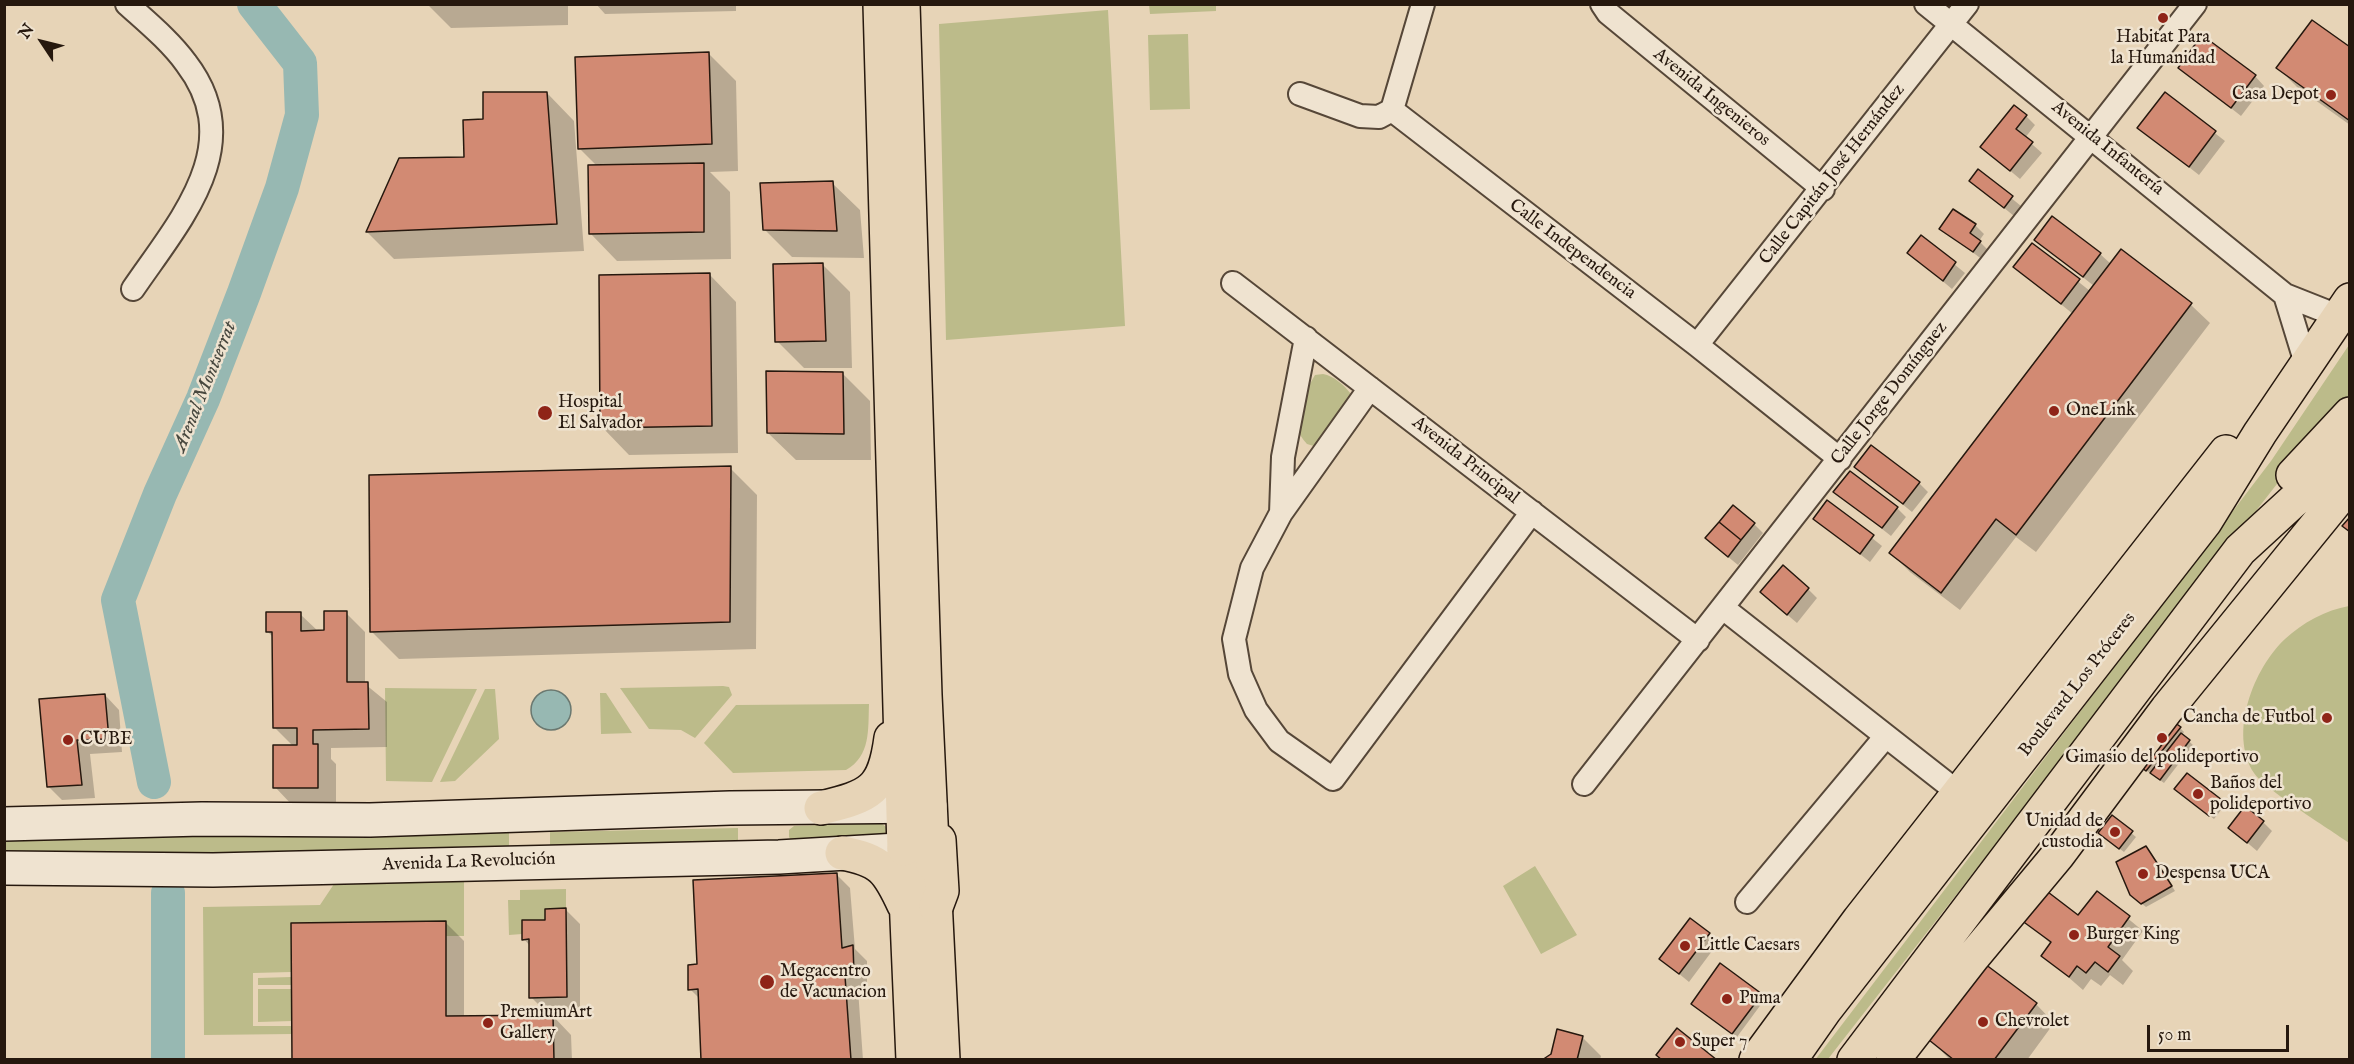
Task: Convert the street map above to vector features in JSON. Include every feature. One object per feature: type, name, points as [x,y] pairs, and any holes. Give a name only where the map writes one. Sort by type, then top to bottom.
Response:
[{"type":"main road","points":[[880,4],[898,192]]},
{"type":"main road","points":[[820,808],[857,798],[880,780],[889,754],[899,674],[905,452],[898,192],[903,4]]},
{"type":"main road","points":[[1756,1059],[1859,920],[1960,794],[2267,399],[2342,318]]},
{"type":"main road","name":"Boulevard Los Próceres","points":[[1790,1059],[1825,1010],[2205,522],[2342,318]]},
{"type":"main road","points":[[1867,1056],[2297,470],[2349,414]]},
{"type":"main road","points":[[2240,550],[2349,449]]},
{"type":"main road","points":[[905,452],[925,695],[917,806]]},
{"type":"main road","points":[[1867,1056],[1973,957],[2058,855],[2167,709],[2349,484]]},
{"type":"main road","points":[[899,674],[923,853],[913,1059]]},
{"type":"main road","points":[[921,908],[942,891],[933,718],[925,695]]},
{"type":"main road","points":[[4,824],[201,819],[392,820],[917,806]]},
{"type":"main road","points":[[779,808],[779,857]]},
{"type":"main road","points":[[842,853],[874,861],[921,908],[943,1059]]},
{"type":"main road","name":"Avenida La Revolución","points":[[4,868],[213,870],[779,857],[842,853],[923,853]]},
{"type":"main road","points":[[1775,1059],[1825,1010]]},
{"type":"street","points":[[127,4],[170,45],[201,86],[209,108],[212,141],[207,171],[190,206],[133,289]]},
{"type":"street","points":[[1300,94],[1360,116],[1379,117],[1392,110],[1424,4]]},
{"type":"street","name":"Avenida Ingenieros","points":[[1602,4],[1608,14],[1823,189]]},
{"type":"street","name":"Avenida Infantería","points":[[1926,4],[2091,135],[2285,295],[2342,318]]},
{"type":"street","name":"Calle Capitán José Hernández","points":[[1697,345],[1823,189],[1967,4]]},
{"type":"street","name":"Calle Jorge Domínguez","points":[[1584,784],[2195,4]]},
{"type":"street","name":"Calle Independencia","points":[[1392,110],[1697,345],[1840,459]]},
{"type":"street","name":"Avenida Principal","points":[[1233,283],[1698,640]]},
{"type":"street","points":[[2285,295],[2304,357]]},
{"type":"street","points":[[1281,513],[1283,457],[1306,338]]},
{"type":"street","points":[[1370,388],[1281,513],[1252,568],[1234,639],[1240,674],[1256,710],[1279,741],[1333,779],[1532,512]]},
{"type":"street","points":[[1723,608],[1960,794]]},
{"type":"street","points":[[1747,902],[1886,736]]},
{"type":"shaded area","points":[[1149,5],[1216,5],[1216,11],[1150,14]]},
{"type":"shaded area","points":[[1108,10],[1125,326],[946,340],[939,24]]},
{"type":"shaded area","points":[[1188,34],[1190,109],[1150,110],[1148,35]]},
{"type":"shaded area","points":[[2349,345],[2349,404],[2291,466],[1828,1059],[1815,1060],[2271,461]]},
{"type":"shaded area","points":[[1323,374],[1338,381],[1351,394],[1350,405],[1317,447],[1307,444],[1301,436],[1297,419],[1305,392],[1315,375]]},
{"type":"shaded area","points":[[2350,606],[2349,843],[2260,780],[2247,757],[2244,721],[2248,702],[2263,667],[2285,639],[2323,614]]},
{"type":"shaded area","points":[[729,687],[732,695],[695,738],[681,730],[649,729],[620,688]]},
{"type":"shaded area","points":[[385,688],[477,689],[432,782],[386,781]]},
{"type":"shaded area","points":[[485,689],[495,689],[499,739],[455,781],[440,782]]},
{"type":"shaded area","points":[[600,693],[606,693],[632,733],[601,734]]},
{"type":"shaded area","points":[[869,704],[868,732],[864,750],[854,764],[846,770],[733,773],[704,743],[736,705]]},
{"type":"shaded area","points":[[881,823],[886,827],[885,839],[793,843],[789,837],[789,830],[794,826]]},
{"type":"shaded area","points":[[738,828],[738,847],[550,851],[550,832]]},
{"type":"shaded area","points":[[509,831],[509,851],[5,858],[4,838]]},
{"type":"shaded area","points":[[1535,866],[1577,935],[1541,954],[1503,886]]},
{"type":"shaded area","points":[[464,879],[464,936],[446,936],[446,921],[291,923],[291,972],[253,973],[253,1026],[292,1026],[292,1034],[204,1035],[203,907],[320,905],[336,881]]},
{"type":"shaded area","points":[[566,889],[566,908],[545,909],[545,920],[522,920],[522,934],[509,935],[508,900],[520,900],[520,890]]},
{"type":"shaded area","points":[[291,977],[292,985],[258,985],[258,978]]},
{"type":"shaded area","points":[[258,989],[292,989],[292,1021],[258,1022]]},
{"type":"water","points":[[551,690],[559,691],[565,696],[570,702],[570,718],[565,724],[559,729],[551,730],[543,729],[537,724],[532,718],[531,710],[532,702],[537,696],[543,691]]},
{"type":"building","name":"Casa Depot","points":[[2312,20],[2350,47],[2350,121],[2276,68]]},
{"type":"building","points":[[2202,35],[2256,75],[2231,108],[2178,68]]},
{"type":"building","points":[[709,52],[712,144],[578,149],[575,57]]},
{"type":"building","points":[[483,92],[547,92],[557,224],[366,232],[399,158],[464,157],[463,120],[483,119]]},
{"type":"building","points":[[2165,92],[2216,131],[2189,167],[2137,128]]},
{"type":"building","points":[[2014,105],[2027,115],[2016,129],[2033,142],[2010,171],[1980,147]]},
{"type":"building","points":[[704,163],[704,232],[589,234],[588,165]]},
{"type":"building","points":[[1978,169],[2013,196],[2004,208],[1969,181]]},
{"type":"building","points":[[833,181],[837,231],[763,230],[760,183]]},
{"type":"building","points":[[1953,209],[1976,224],[1970,233],[1981,241],[1973,252],[1939,229]]},
{"type":"building","points":[[2052,216],[2101,253],[2083,277],[2034,240]]},
{"type":"building","points":[[1921,235],[1956,262],[1943,281],[1907,253]]},
{"type":"building","points":[[2032,243],[2080,279],[2061,304],[2013,267]]},
{"type":"building","name":"OneLink","points":[[2121,249],[2192,303],[2016,535],[1996,519],[1941,593],[1889,553]]},
{"type":"building","points":[[823,263],[826,341],[775,342],[773,264]]},
{"type":"building","name":"Hospital El Salvador","points":[[710,273],[712,426],[600,428],[599,275]]},
{"type":"building","points":[[766,371],[843,372],[844,434],[767,433]]},
{"type":"building","points":[[1871,445],[1920,482],[1903,504],[1854,467]]},
{"type":"building","name":"Hospital El Salvador","points":[[731,466],[730,622],[370,632],[369,475]]},
{"type":"building","points":[[1850,471],[1898,507],[1882,528],[1833,492]]},
{"type":"building","points":[[1827,500],[1874,535],[1860,554],[1813,519]]},
{"type":"building","points":[[1733,505],[1755,523],[1741,540],[1719,522]]},
{"type":"building","points":[[2350,517],[2350,532],[2342,526]]},
{"type":"building","points":[[1719,522],[1741,540],[1728,557],[1705,538]]},
{"type":"building","points":[[1783,565],[1809,588],[1787,615],[1760,592]]},
{"type":"building","points":[[324,611],[347,611],[347,682],[368,682],[369,729],[313,730],[313,744],[318,744],[318,788],[273,788],[273,745],[297,745],[297,728],[273,728],[272,632],[266,632],[266,612],[301,612],[301,631],[324,630]]},
{"type":"building","name":"CUBE","points":[[105,694],[109,739],[77,740],[82,785],[47,787],[39,699]]},
{"type":"building","name":"Gimasio del polideportivo","points":[[2168,718],[2181,727],[2146,771],[2134,762]]},
{"type":"building","points":[[2181,733],[2190,740],[2160,780],[2150,773]]},
{"type":"building","name":"Baños del polideportivo","points":[[2187,773],[2222,800],[2209,816],[2174,789]]},
{"type":"building","points":[[2245,806],[2264,821],[2247,843],[2228,828]]},
{"type":"building","name":"Unidad de custodia","points":[[2112,815],[2133,831],[2119,849],[2098,833]]},
{"type":"building","name":"Despensa UCA","points":[[2146,846],[2172,886],[2141,904],[2130,895],[2116,862]]},
{"type":"building","name":"Megacentro de Vacunacion","points":[[837,873],[842,948],[853,945],[854,973],[845,976],[851,1060],[701,1060],[698,989],[688,990],[688,965],[697,964],[693,880]]},
{"type":"building","points":[[2044,889],[2078,915],[2097,891],[2130,916],[2108,947],[2120,956],[2108,972],[2095,962],[2086,973],[2077,966],[2069,977],[2041,956],[2051,942],[2021,920]]},
{"type":"building","points":[[566,908],[567,997],[529,998],[529,939],[522,940],[522,920],[545,920],[545,909]]},
{"type":"building","name":"Little Caesars","points":[[1690,918],[1710,933],[1679,974],[1659,959]]},
{"type":"building","points":[[446,921],[446,1016],[553,1015],[554,1060],[292,1060],[291,923]]},
{"type":"building","name":"Puma","points":[[1720,963],[1762,994],[1732,1034],[1691,1004]]},
{"type":"building","name":"Chevrolet","points":[[1985,964],[2037,1003],[1994,1060],[1954,1060],[1929,1040]]},
{"type":"building","name":"Super 7","points":[[1677,1028],[1717,1060],[1662,1060],[1656,1055]]},
{"type":"building","points":[[1557,1029],[1583,1036],[1577,1060],[1542,1060],[1551,1054]]},
{"type":"waterway","name":"Arenal Montserrat","points":[[154,782],[118,600],[160,494],[203,399],[244,293],[282,188],[302,115],[300,63],[254,4]]},
{"type":"waterway","name":"Arenal Montserrat","points":[[168,893],[168,1060]]},
{"type":"place","name":"Habitat Para la Humanidad","points":[[2163,18]]},
{"type":"place","name":"Casa Depot","points":[[2331,95]]},
{"type":"place","name":"OneLink","points":[[2054,411]]},
{"type":"place","name":"Hospital El Salvador","points":[[545,413]]},
{"type":"place","name":"Cancha de Futbol","points":[[2327,718]]},
{"type":"place","name":"Gimasio del polideportivo","points":[[2162,738]]},
{"type":"place","name":"CUBE","points":[[68,740]]},
{"type":"place","name":"Baños del polideportivo","points":[[2198,794]]},
{"type":"place","name":"Unidad de custodia","points":[[2115,832]]},
{"type":"place","name":"Despensa UCA","points":[[2143,874]]},
{"type":"place","name":"Burger King","points":[[2074,935]]},
{"type":"place","name":"Little Caesars","points":[[1685,946]]},
{"type":"place","name":"Megacentro de Vacunacion","points":[[767,982]]},
{"type":"place","name":"Puma","points":[[1727,999]]},
{"type":"place","name":"Chevrolet","points":[[1983,1022]]},
{"type":"place","name":"PremiumArt Gallery","points":[[488,1023]]},
{"type":"place","name":"Super 7","points":[[1680,1042]]}]
